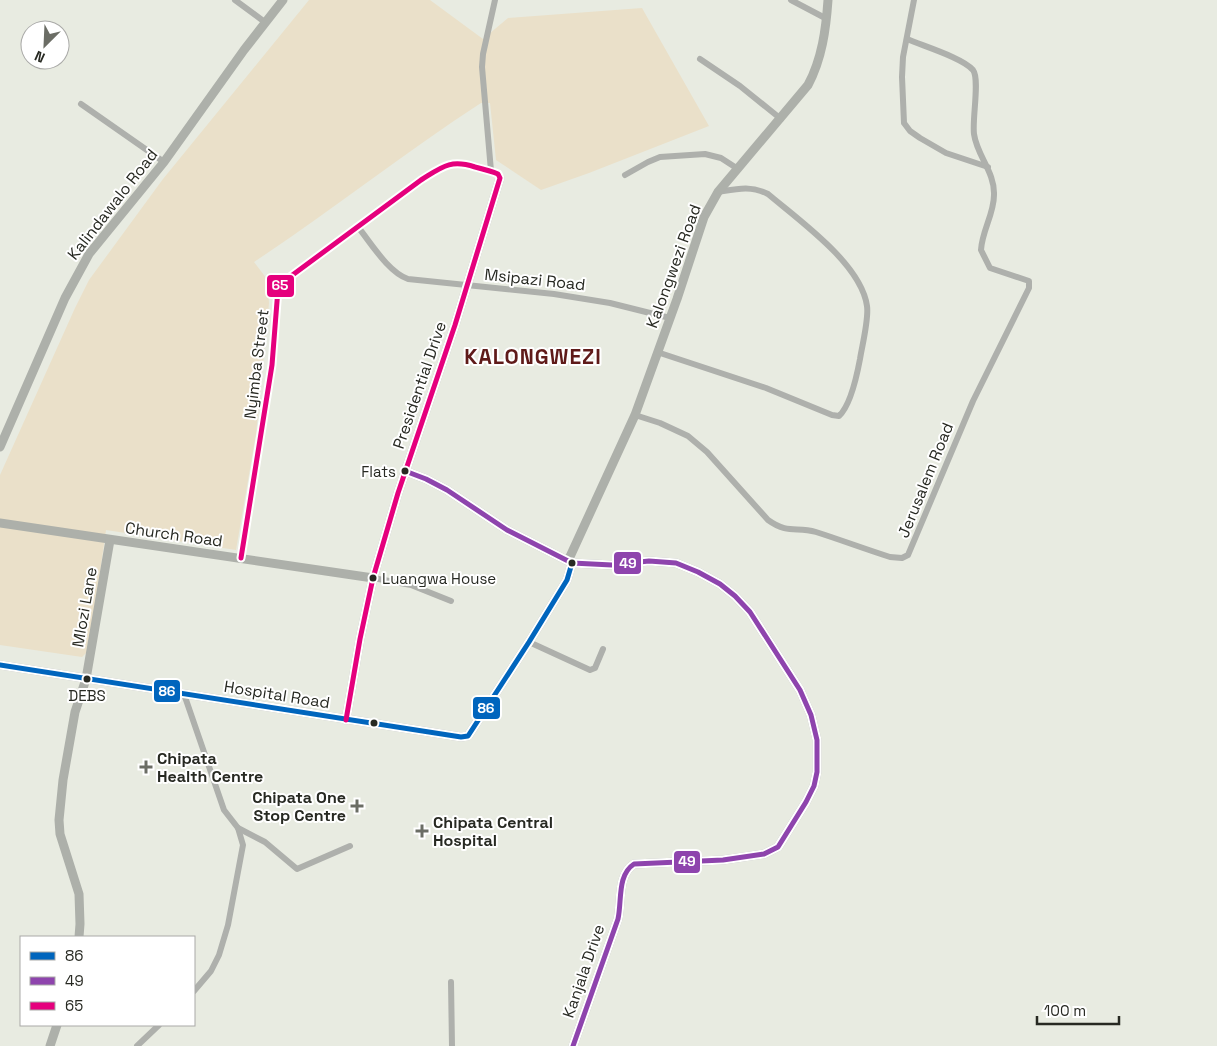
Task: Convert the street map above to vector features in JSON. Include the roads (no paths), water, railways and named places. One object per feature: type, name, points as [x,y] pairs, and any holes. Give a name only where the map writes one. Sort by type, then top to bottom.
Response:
[{"type":"street","points":[[235,0],[266,23]]},
{"type":"street","name":"Kalindawalo Road","points":[[0,447],[75,277],[89,254],[164,162],[244,50],[283,0]]},
{"type":"street","points":[[491,171],[482,67],[495,0]]},
{"type":"street","points":[[791,0],[827,19]]},
{"type":"street","name":"Kalongwezi Road","points":[[570,562],[634,415],[670,318],[704,217],[718,192],[808,85],[818,65],[827,19],[828,0]]},
{"type":"street","points":[[914,0],[902,77],[904,123],[906,127],[920,138],[946,153],[988,167]]},
{"type":"street","points":[[907,39],[960,61],[973,70],[976,75],[973,114],[976,146],[988,167]]},
{"type":"street","points":[[700,59],[740,86],[781,119]]},
{"type":"street","points":[[81,104],[164,162]]},
{"type":"street","points":[[625,174],[660,157],[700,154],[714,155],[738,169]]},
{"type":"street","name":"Nyimba Street","points":[[241,558],[272,365],[278,289],[283,282],[441,167],[454,162],[491,171],[498,174],[500,178]]},
{"type":"street","name":"Jerusalem Road","points":[[634,415],[660,423],[688,436],[707,452],[768,520],[776,526],[784,530],[813,531],[890,557],[902,558],[908,556],[973,401],[1029,288],[1029,281],[990,268],[981,250],[981,243],[990,217],[994,196],[993,177],[988,167]]},
{"type":"street","name":"Presidential Drive","points":[[346,720],[373,578],[406,471],[468,286],[500,178]]},
{"type":"street","points":[[657,352],[766,388],[832,415],[839,416],[844,411],[858,369],[868,307],[861,288],[847,264],[768,194],[758,189],[748,188],[718,192]]},
{"type":"street","name":"Msipazi Road","points":[[358,227],[393,270],[400,276],[408,279],[584,298],[670,318]]},
{"type":"street","name":"Kanjala Drive","points":[[406,471],[426,478],[507,530],[570,562],[612,564],[649,561],[676,564],[698,572],[720,584],[750,612],[800,690],[811,715],[817,756],[814,786],[778,846],[772,851],[764,854],[723,860],[634,864],[627,868],[623,876],[618,919],[573,1046]]},
{"type":"street","name":"Church Road","points":[[0,523],[373,578]]},
{"type":"street","name":"Mlozi Lane","points":[[79,936],[80,894],[60,834],[59,820],[76,712],[86,679],[110,540]]},
{"type":"street","name":"Hospital Road","points":[[0,665],[346,720],[468,736],[567,580],[570,562]]},
{"type":"street","points":[[373,578],[411,585],[451,602]]},
{"type":"street","points":[[529,642],[590,670],[594,668],[603,649]]},
{"type":"street","points":[[184,694],[224,810],[238,828],[243,845],[228,925],[219,955],[211,972],[195,990]]},
{"type":"street","points":[[238,828],[265,842],[297,869],[350,846]]},
{"type":"street","points":[[451,982],[452,1046]]},
{"type":"street","points":[[50,1046],[58,1026]]},
{"type":"street","points":[[137,1046],[158,1026]]},
{"type":"place","name":"Flats","points":[[405,471]]},
{"type":"place","name":"Luangwa House","points":[[373,578]]},
{"type":"place","name":"DEBS","points":[[87,679]]},
{"type":"place","name":"Chipata Health Centre","points":[[146,767]]},
{"type":"place","name":"Chipata One Stop Centre","points":[[357,806]]},
{"type":"place","name":"Chipata Central Hospital","points":[[422,831]]},
{"type":"district","name":"KALONGWEZI","points":[[533,357]]}]
